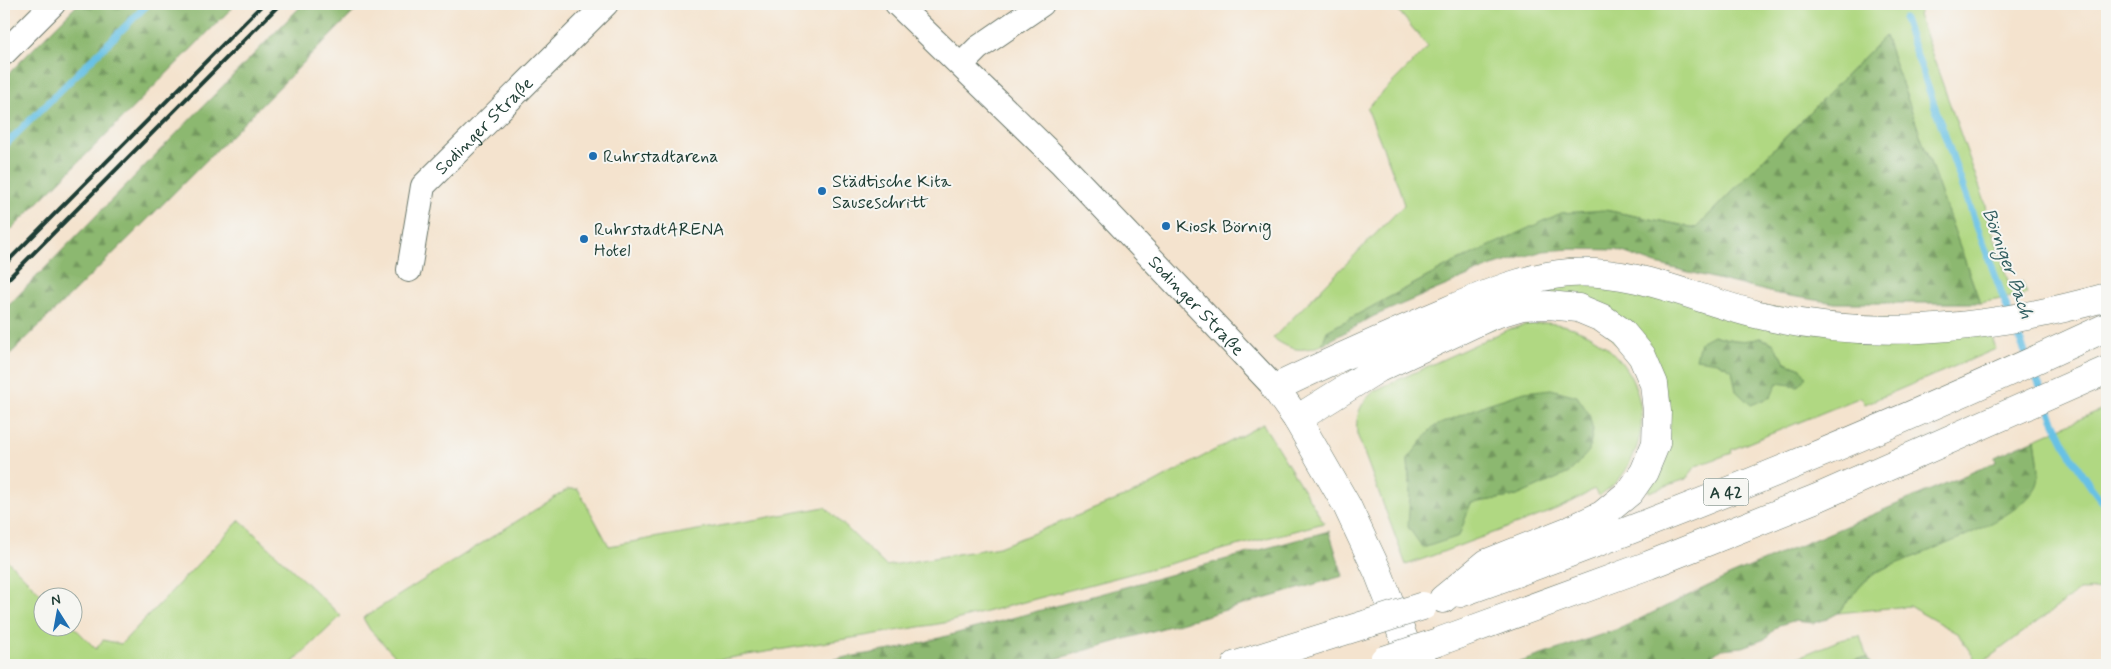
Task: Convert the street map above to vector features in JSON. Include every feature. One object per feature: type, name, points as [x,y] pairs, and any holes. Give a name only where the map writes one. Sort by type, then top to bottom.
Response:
[{"type":"main road","points":[[1275,388],[1322,365],[1488,294],[1524,281],[1568,273],[1605,273],[1642,280],[1755,314],[1817,326],[1892,330],[1939,329],[1986,323],[2069,308],[2107,297]]},
{"type":"main road","points":[[1297,419],[1379,368],[1492,315],[1522,306],[1549,305],[1578,308],[1602,318],[1622,332],[1642,356],[1654,384],[1657,411],[1656,443],[1644,472],[1630,492],[1602,515],[1570,530],[1486,563],[1433,602]]},
{"type":"main road","name":"A 42","points":[[1236,665],[1433,602],[1632,530],[1823,453],[2005,374],[2107,327]]},
{"type":"main road","name":"A 42","points":[[1376,663],[1649,565],[1818,498],[2107,370]]},
{"type":"main road","name":"Sodinger Straße","points":[[1275,388],[1297,419],[1351,514],[1378,572],[1414,665]]},
{"type":"street","points":[[4,53],[53,4]]},
{"type":"street","name":"Sodinger Straße","points":[[409,270],[422,186],[606,4]]},
{"type":"street","name":"Sodinger Straße","points":[[897,4],[1062,164],[1275,388]]},
{"type":"street","points":[[961,65],[978,48],[1042,4]]},
{"type":"green space","points":[[78,4],[236,4],[4,237],[4,78]]},
{"type":"green space","points":[[303,4],[362,4],[130,237],[4,360],[4,310]]},
{"type":"green space","points":[[1393,4],[1923,4],[1918,15],[1986,205],[2009,284],[2022,281],[2027,294],[1980,303],[1885,36],[1696,228],[1605,210],[1451,264],[1327,331],[1322,345],[1308,349],[1296,349],[1286,346],[1273,338],[1404,205],[1398,185],[1367,108],[1428,47]]},
{"type":"green space","points":[[1885,36],[1980,303],[1835,303],[1778,294],[1656,264],[1617,250],[1571,249],[1543,251],[1492,266],[1374,316],[1322,345],[1327,331],[1451,264],[1561,213],[1605,210],[1696,228]]},
{"type":"green space","points":[[1574,281],[1676,297],[1990,332],[1996,349],[1865,404],[1861,397],[1731,450],[1732,453],[1696,466],[1686,479],[1649,492],[1647,485],[1667,411],[1584,302],[1352,369],[1350,363],[1497,299]],"holes":[[[1713,335],[1742,341],[1761,338],[1774,344],[1785,362],[1801,368],[1777,383],[1736,391],[1733,370],[1717,362]]]},
{"type":"green space","points":[[1544,323],[1567,326],[1589,335],[1608,348],[1623,365],[1634,384],[1640,406],[1641,429],[1631,461],[1618,481],[1599,496],[1594,489],[1546,513],[1406,565],[1357,434],[1357,421],[1360,409],[1366,399],[1376,390],[1507,330],[1525,325]],"holes":[[[1408,460],[1517,496],[1470,503],[1459,536],[1410,493]]]},
{"type":"green space","points":[[1713,335],[1737,340],[1761,338],[1774,344],[1785,362],[1801,368],[1806,377],[1798,386],[1777,383],[1771,397],[1751,405],[1736,391],[1732,370],[1717,362],[1696,359],[1700,342]]},
{"type":"green space","points":[[1551,389],[1577,396],[1589,414],[1593,430],[1589,451],[1569,473],[1517,496],[1471,503],[1459,536],[1423,548],[1408,527],[1410,493],[1408,459],[1433,427],[1487,404],[1525,392]]},
{"type":"green space","points":[[2107,407],[2107,589],[2080,590],[1979,665],[1958,634],[1909,606],[1838,613],[1863,583],[1878,571],[1958,538],[2038,462],[2035,439]]},
{"type":"green space","points":[[1263,424],[1324,523],[944,623],[686,665],[404,665],[370,630],[363,618],[568,489],[578,489],[609,546],[825,507],[886,566],[999,547],[1139,491]]},
{"type":"green space","points":[[2035,439],[2039,469],[2038,481],[2027,498],[2011,511],[1966,536],[1878,571],[1863,583],[1838,613],[1827,619],[1814,623],[1793,621],[1779,625],[1765,639],[1743,647],[1721,649],[1708,659],[1686,665],[1512,665],[1621,628],[1731,575],[1996,462],[1995,457]]},
{"type":"green space","points":[[240,520],[341,616],[290,665],[4,665],[4,557],[33,586],[32,636],[82,635],[96,649],[103,640],[121,644]]},
{"type":"green space","points":[[1329,531],[1343,576],[1035,665],[799,665],[903,648]]},
{"type":"green space","points":[[1860,636],[1867,658],[1844,661],[1845,665],[1779,665],[1840,640]]},
{"type":"green space","points":[[1867,658],[1871,665],[1845,665],[1843,662]]},
{"type":"waterway","points":[[4,146],[148,4]]},
{"type":"waterway","name":"Börniger Bach","points":[[1904,19],[2009,313]]},
{"type":"waterway","name":"Börniger Bach","points":[[2013,323],[2027,357]]},
{"type":"waterway","name":"Börniger Bach","points":[[2032,367],[2042,392]]},
{"type":"waterway","name":"Börniger Bach","points":[[2046,402],[2072,457],[2088,483],[2107,507]]},
{"type":"railway","points":[[4,265],[263,4]]},
{"type":"railway","points":[[4,283],[280,4]]},
{"type":"place","name":"Ruhrstadtarena","points":[[593,156]]},
{"type":"place","name":"Städtische Kita Sauseschritt","points":[[822,191]]},
{"type":"place","name":"Kiosk Börnig","points":[[1166,226]]},
{"type":"place","name":"RuhrstadtARENA Hotel","points":[[584,239]]}]
